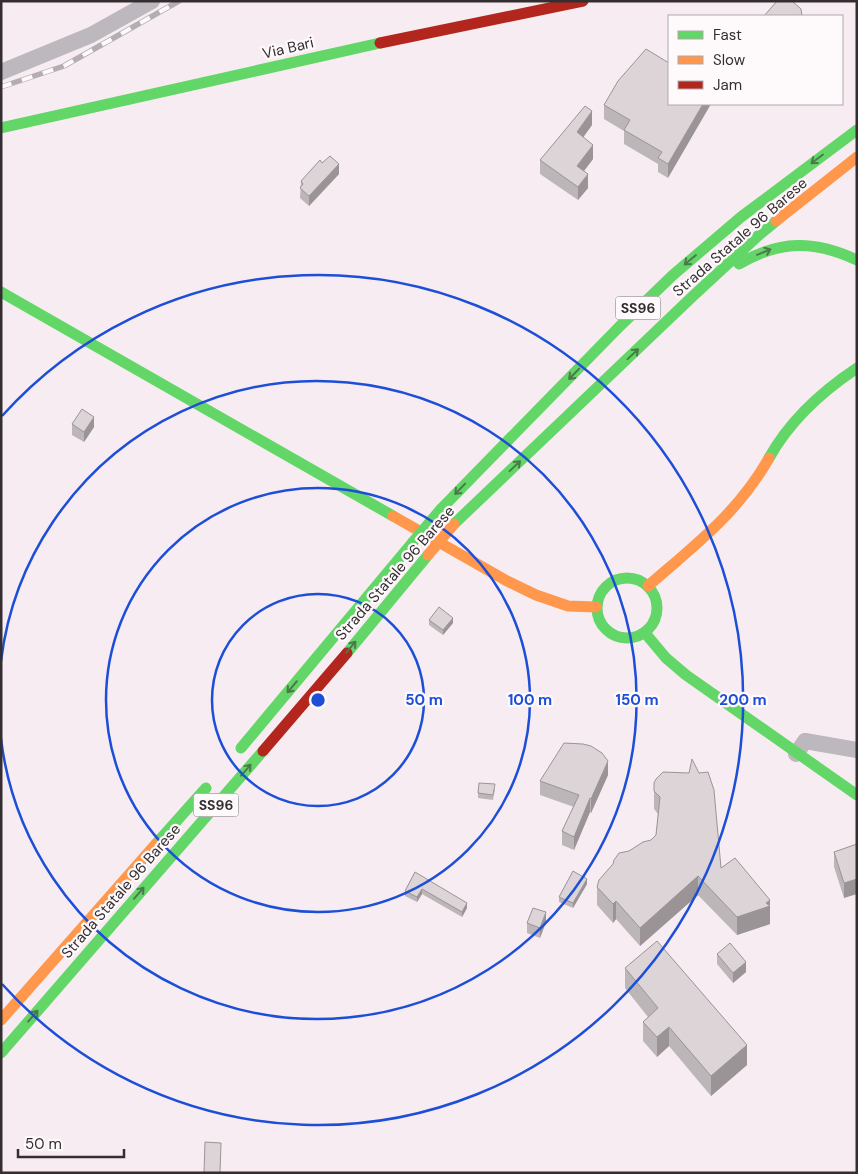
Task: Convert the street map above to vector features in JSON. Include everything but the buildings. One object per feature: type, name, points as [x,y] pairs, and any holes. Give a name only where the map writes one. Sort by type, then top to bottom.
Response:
[{"type":"main road","name":"Via Bari","points":[[1,128],[352,49],[583,1]]},
{"type":"main road","points":[[839,142],[857,120]]},
{"type":"main road","name":"Strada Statale 96 Barese","points":[[235,754],[440,509],[620,326],[673,275],[741,217],[857,130]]},
{"type":"main road","name":"Strada Statale 96 Barese","points":[[1,1053],[310,697],[454,524],[759,235],[857,157]]},
{"type":"main road","points":[[693,296],[747,258],[770,249],[792,245],[812,245],[836,250],[857,260]]},
{"type":"main road","points":[[1,292],[507,580],[536,595],[568,606],[596,607]]},
{"type":"main road","points":[[648,586],[722,520],[750,489],[782,437],[805,410],[857,368]]},
{"type":"main road","points":[[630,578],[648,586],[658,605],[655,620],[646,633],[637,638],[627,639],[609,633],[602,626],[596,607],[598,597],[604,589],[611,582],[630,578]]},
{"type":"main road","points":[[646,633],[666,658],[686,675],[857,795]]},
{"type":"main road","name":"Strada Statale 96 Barese","points":[[1,1020],[216,776]]},
{"type":"street","points":[[1,72],[91,35],[152,1]]},
{"type":"street","points":[[796,754],[805,741],[857,750]]},
{"type":"railway","points":[[1,87],[64,66],[179,1]]},
{"type":"traffic: fast","points":[[1,128],[380,43]]},
{"type":"traffic: fast","points":[[441,509],[620,326],[673,275],[741,217],[857,130]]},
{"type":"traffic: fast","points":[[454,524],[693,296],[776,221]]},
{"type":"traffic: fast","points":[[739,264],[769,250],[797,246],[812,246],[826,249],[857,260]]},
{"type":"traffic: fast","points":[[1,292],[393,516]]},
{"type":"traffic: fast","points":[[769,458],[777,444],[807,408],[857,368]]},
{"type":"traffic: fast","points":[[413,542],[441,509]]},
{"type":"traffic: fast","points":[[241,748],[413,542]]},
{"type":"traffic: fast","points":[[347,653],[428,555]]},
{"type":"traffic: fast","points":[[621,578],[633,578],[644,583],[652,591],[657,602],[657,608],[655,620],[644,633],[633,638],[621,638],[610,633],[602,625],[597,614],[597,602],[602,591],[610,583],[621,578]]},
{"type":"traffic: fast","points":[[645,633],[666,658],[686,675],[857,795]]},
{"type":"traffic: fast","points":[[1,1053],[263,751]]},
{"type":"traffic: fast","points":[[156,844],[206,788]]},
{"type":"traffic: slow","points":[[776,221],[857,157]]},
{"type":"traffic: slow","points":[[648,586],[699,542],[729,512],[757,478],[769,458]]},
{"type":"traffic: slow","points":[[393,516],[507,581],[536,595],[568,606],[596,607]]},
{"type":"traffic: slow","points":[[428,555],[454,524]]},
{"type":"traffic: slow","points":[[1,1020],[156,844]]},
{"type":"traffic: jam","points":[[380,43],[583,1]]},
{"type":"traffic: jam","points":[[263,751],[347,653]]}]
